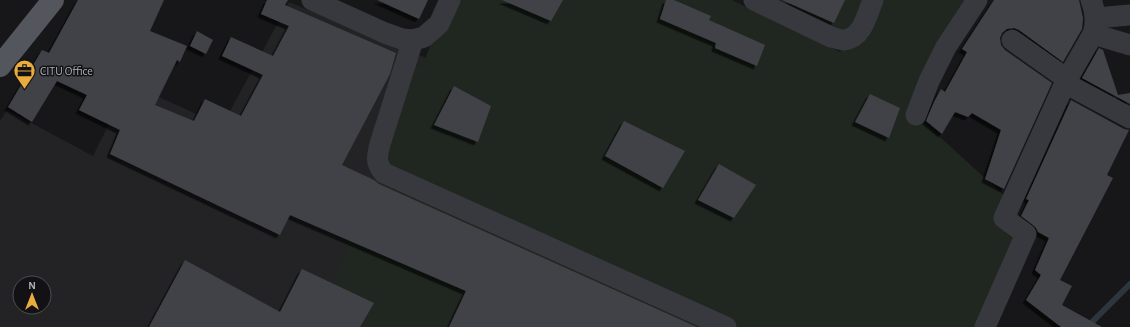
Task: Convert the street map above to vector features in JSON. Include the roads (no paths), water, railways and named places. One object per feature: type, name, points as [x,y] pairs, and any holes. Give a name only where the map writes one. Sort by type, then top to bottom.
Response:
[{"type":"main road","points":[[0,66],[53,0]]},
{"type":"street","points":[[312,0],[385,33],[402,39],[413,40],[424,37],[439,24],[450,0]]},
{"type":"street","points":[[754,0],[831,37],[843,40],[853,37],[861,29],[873,0]]},
{"type":"street","points":[[916,115],[928,81],[946,47],[977,0]]},
{"type":"street","points":[[1093,17],[1130,15]]},
{"type":"street","points":[[1093,17],[1130,45]]},
{"type":"street","points":[[986,327],[1026,234],[1004,218],[1066,81],[1093,17]]},
{"type":"street","points":[[413,40],[377,156],[377,163],[384,173],[726,327]]},
{"type":"street","points":[[1012,40],[1066,81],[1130,118]]},
{"type":"waterway","points":[[1087,327],[1130,284]]},
{"type":"place","name":"CITU Office","points":[[25,90]]}]
